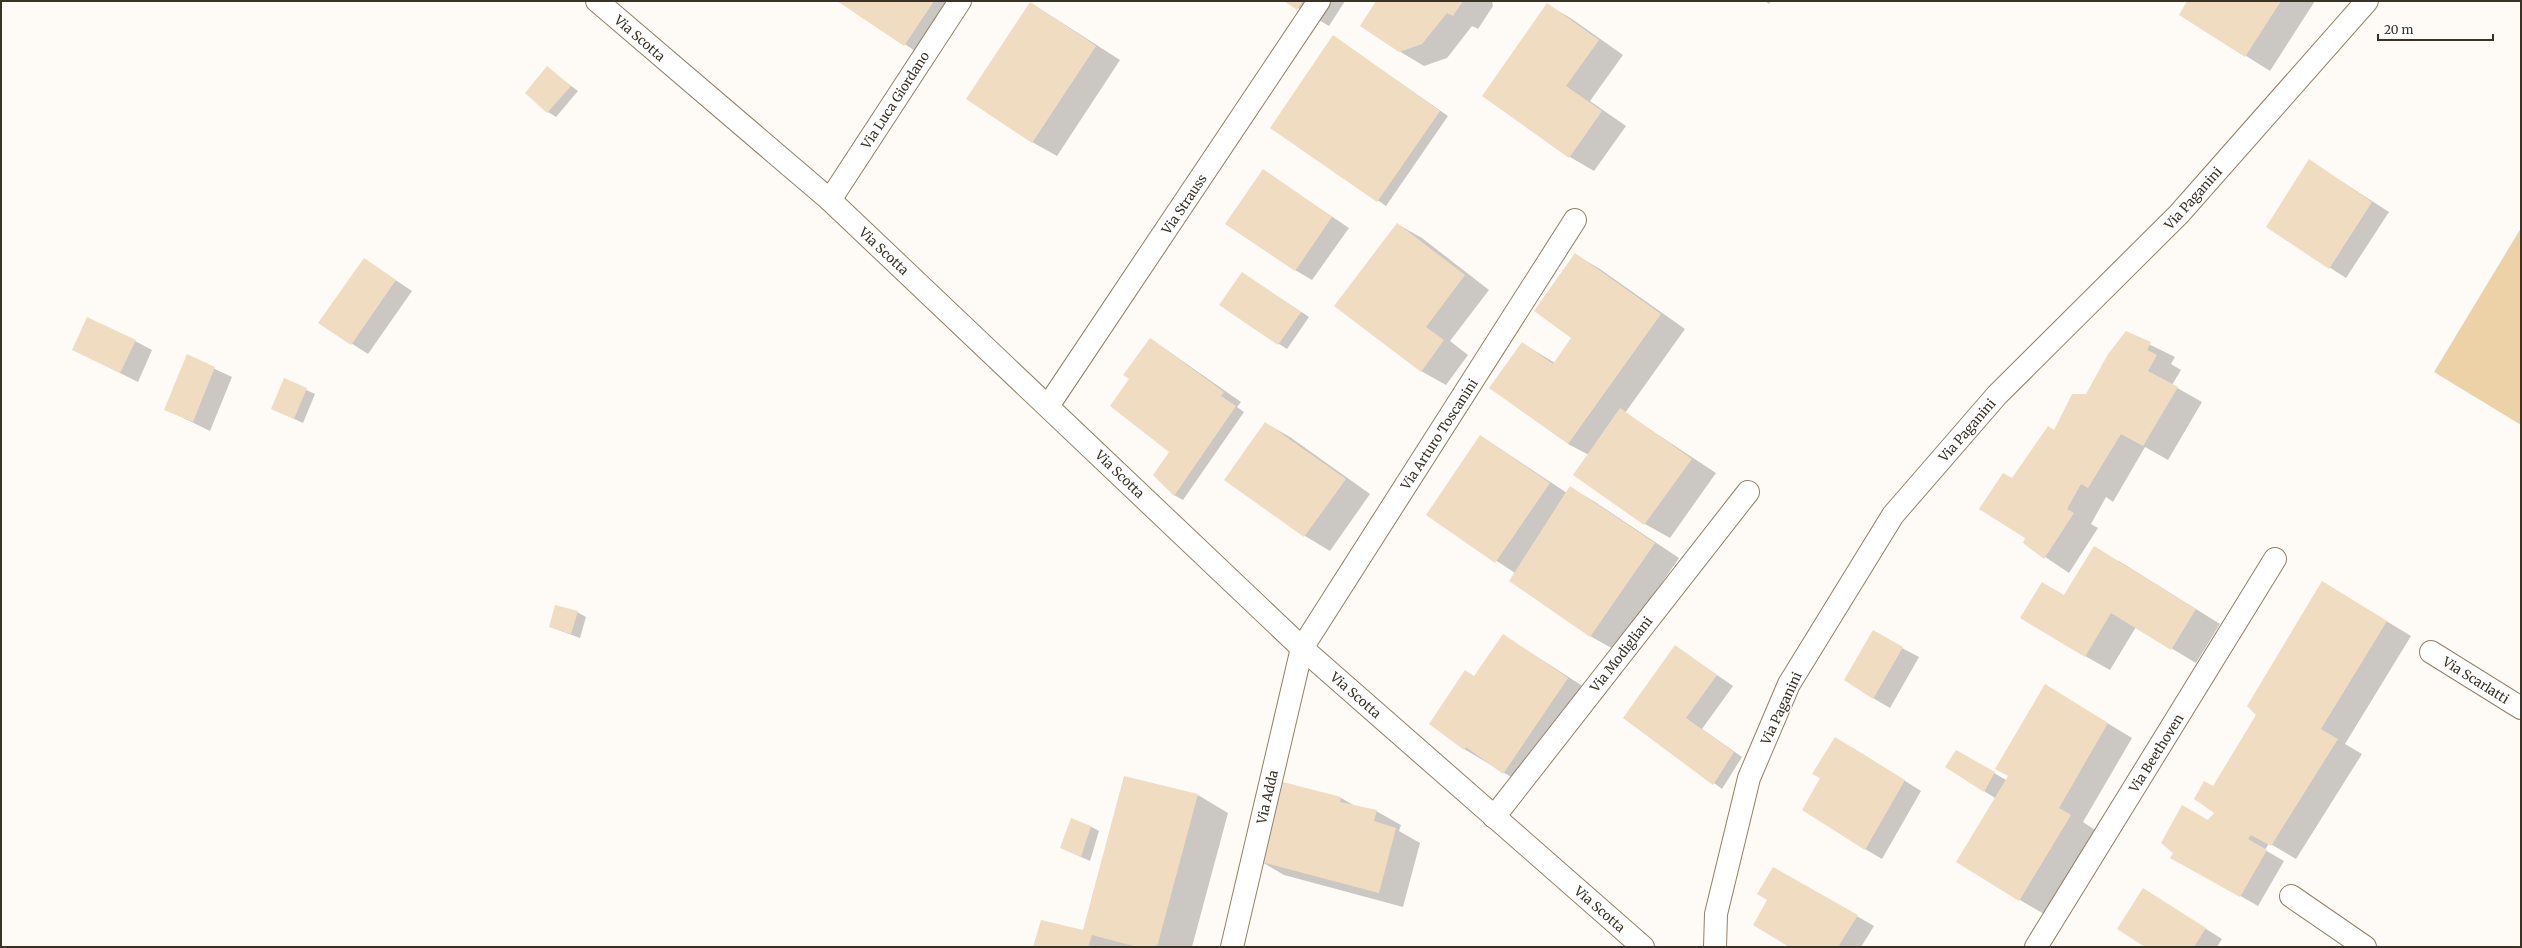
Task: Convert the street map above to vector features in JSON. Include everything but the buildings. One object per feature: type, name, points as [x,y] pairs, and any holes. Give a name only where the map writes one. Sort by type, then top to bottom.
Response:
[{"type":"street","name":"Via Scotta","points":[[597,1],[830,200],[1302,648],[1643,947]]},
{"type":"street","name":"Via Luca Giordano","points":[[830,200],[960,1]]},
{"type":"street","name":"Via Strauss","points":[[1048,406],[1319,1]]},
{"type":"street","name":"Via Paganini","points":[[1715,947],[1716,914],[1749,778],[1789,684],[1893,515],[1997,395],[2179,214],[2366,1]]},
{"type":"street","name":"Via Arturo Toscanini","points":[[1302,648],[1575,220]]},
{"type":"street","name":"Via Modigliani","points":[[1494,817],[1748,492]]},
{"type":"street","name":"Via Beethoven","points":[[2036,947],[2275,559]]},
{"type":"street","name":"Via Adda","points":[[1232,947],[1302,648]]},
{"type":"street","name":"Via Scarlatti","points":[[2431,652],[2521,708]]},
{"type":"street","points":[[2291,896],[2365,947]]},
{"type":"shaded area","points":[[2521,228],[2521,425],[2434,372]]}]
